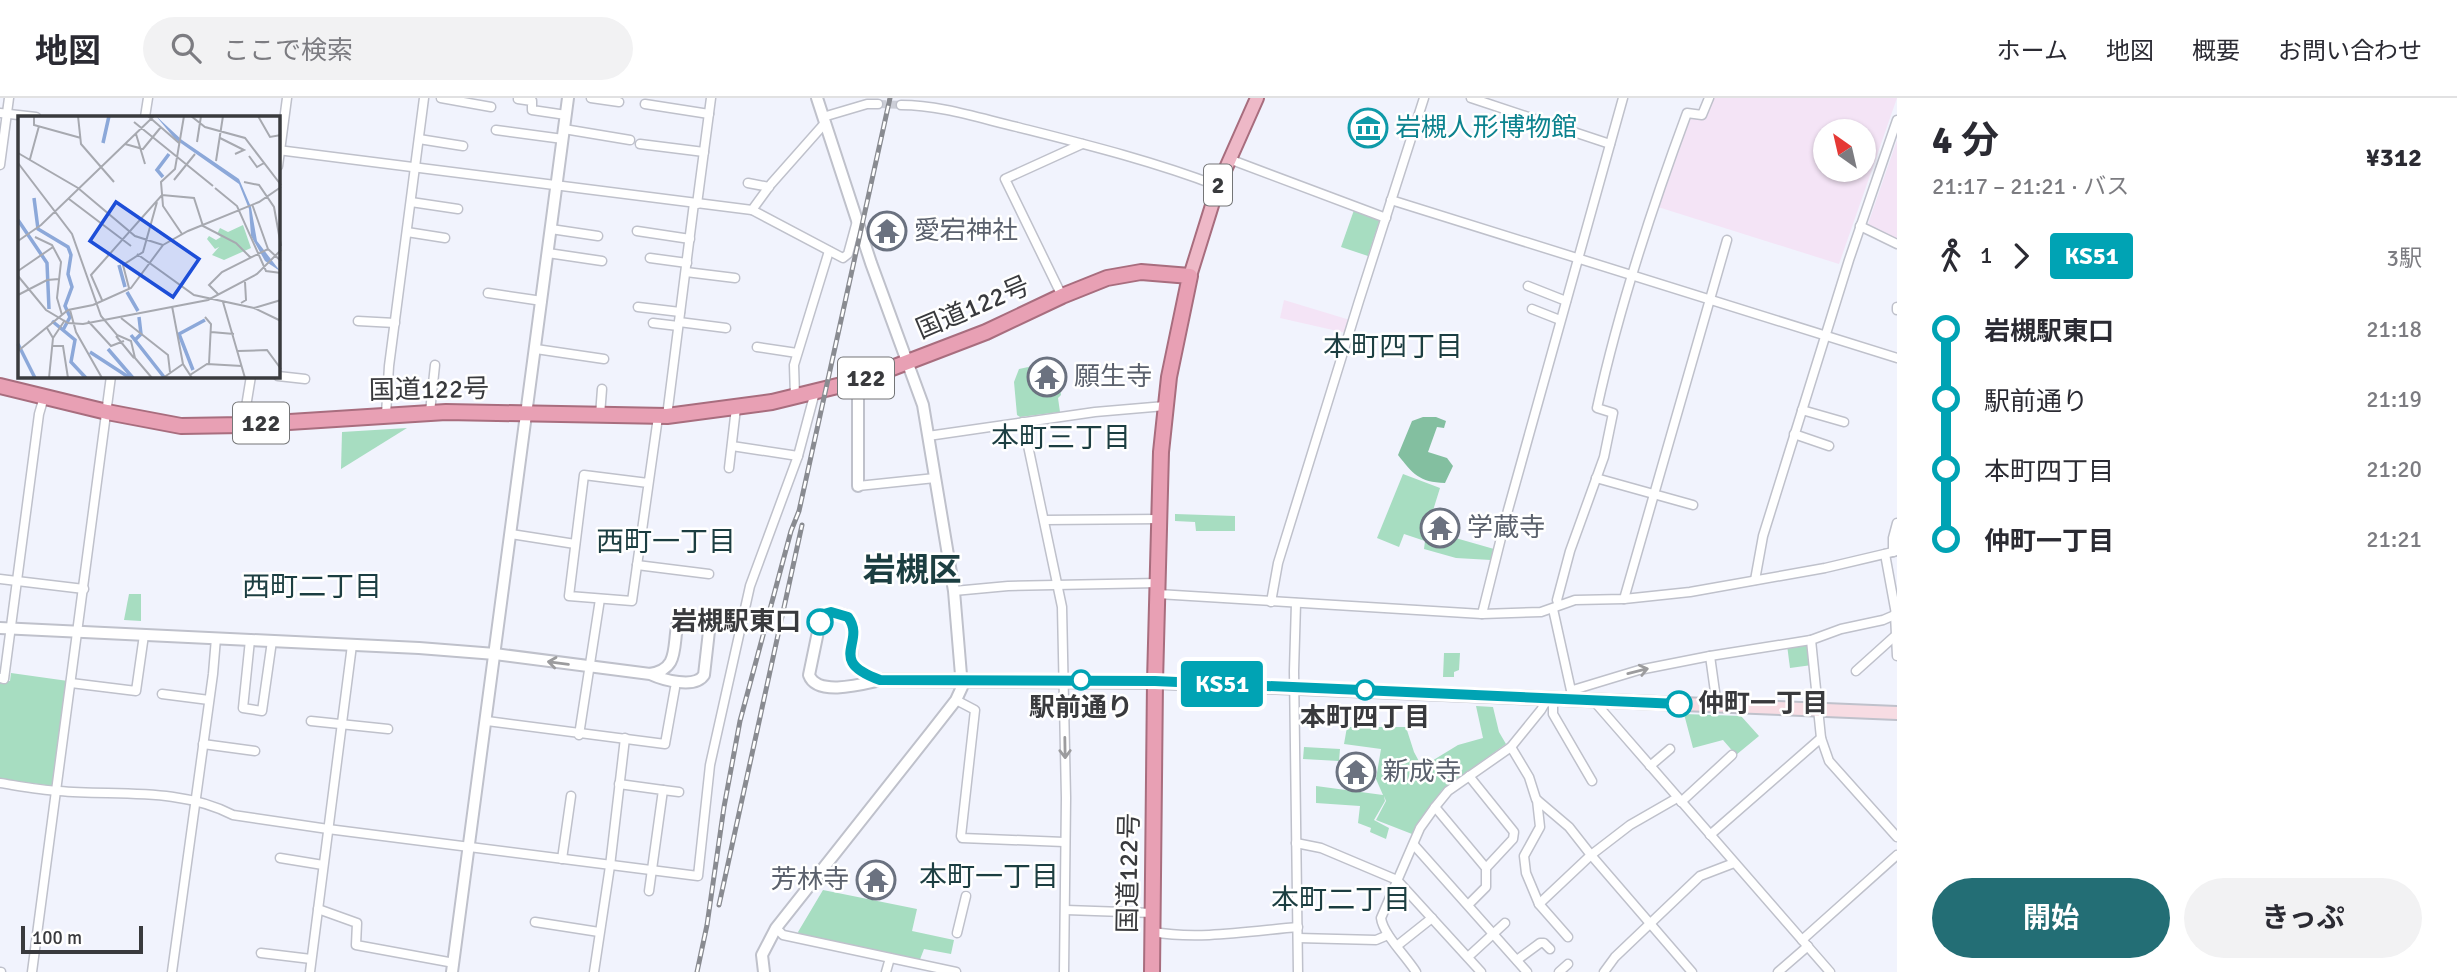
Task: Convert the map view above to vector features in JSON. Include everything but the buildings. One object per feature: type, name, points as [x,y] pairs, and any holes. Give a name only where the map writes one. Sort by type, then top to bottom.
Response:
[{"type":"highway","name":"国道122号","points":[[0,386],[107,412],[181,426],[243,425],[430,412],[662,416],[736,408],[858,381],[986,332],[1062,296],[1123,274],[1159,272],[1189,276],[1164,406],[1155,681],[1152,972]]},
{"type":"main road","name":"2","points":[[1189,276],[1218,186],[1257,98]]},
{"type":"main road","points":[[880,680],[1155,681],[1550,698],[1572,694],[1593,700],[1897,713]]},
{"type":"street","points":[[0,164],[3,113],[9,98]]},
{"type":"street","points":[[145,116],[148,98]]},
{"type":"street","points":[[280,144],[287,98]]},
{"type":"street","points":[[386,414],[388,366],[424,98]]},
{"type":"street","points":[[441,98],[491,107]]},
{"type":"street","points":[[318,909],[358,923],[356,945],[453,967],[568,98]]},
{"type":"street","points":[[591,98],[618,102]]},
{"type":"street","points":[[648,483],[584,475],[569,596],[632,601],[648,483],[679,324],[711,98]]},
{"type":"street","points":[[764,972],[762,955],[776,928],[956,700],[962,687],[954,591],[923,405],[817,98]]},
{"type":"street","points":[[1271,601],[1279,563],[1424,98]]},
{"type":"street","points":[[1471,98],[1610,144]]},
{"type":"street","points":[[1504,109],[1508,98]]},
{"type":"street","points":[[1482,614],[1560,320],[1623,98]]},
{"type":"street","points":[[1709,98],[1702,115],[1687,113],[1654,201],[1608,359],[1597,408],[1613,413],[1604,457],[1570,551],[1556,607],[1572,694],[1639,670],[1811,640],[1841,629],[1884,620],[1896,614]]},
{"type":"street","points":[[519,99],[532,101],[532,110],[566,114]]},
{"type":"street","points":[[752,210],[824,120],[866,101],[878,104]]},
{"type":"street","points":[[645,104],[709,114]]},
{"type":"street","points":[[901,105],[945,110],[1082,144],[1177,170],[1218,186]]},
{"type":"street","points":[[3,113],[28,116]]},
{"type":"street","points":[[1755,580],[1763,536],[1794,434],[1860,226],[1897,120]]},
{"type":"street","points":[[496,130],[630,140]]},
{"type":"street","points":[[419,139],[463,146]]},
{"type":"street","points":[[640,144],[704,152]]},
{"type":"street","points":[[1062,296],[1005,179],[1082,144]]},
{"type":"street","points":[[280,150],[752,210],[843,258],[848,254],[858,220]]},
{"type":"street","points":[[1229,159],[1386,218]]},
{"type":"street","points":[[748,183],[769,187]]},
{"type":"street","points":[[1391,200],[1897,358]]},
{"type":"street","points":[[411,202],[458,209]]},
{"type":"street","points":[[1860,226],[1897,244]]},
{"type":"street","points":[[551,229],[598,236]]},
{"type":"street","points":[[637,231],[690,239]]},
{"type":"street","points":[[407,232],[444,238]]},
{"type":"street","points":[[1624,599],[1727,240]]},
{"type":"street","points":[[795,397],[793,381],[797,353],[829,251]]},
{"type":"street","points":[[548,253],[602,261]]},
{"type":"street","points":[[650,258],[735,278]]},
{"type":"street","points":[[1528,286],[1566,301]]},
{"type":"street","points":[[488,293],[542,301]]},
{"type":"street","points":[[638,307],[680,312]]},
{"type":"street","points":[[1532,309],[1560,320]]},
{"type":"street","points":[[358,321],[395,323]]},
{"type":"street","points":[[653,323],[726,328]]},
{"type":"street","points":[[757,347],[797,353]]},
{"type":"street","points":[[536,349],[604,359]]},
{"type":"street","points":[[430,412],[435,365]]},
{"type":"street","points":[[280,376],[304,379]]},
{"type":"street","points":[[32,972],[111,378]]},
{"type":"street","points":[[243,425],[251,378]]},
{"type":"street","points":[[858,381],[858,486],[935,478]]},
{"type":"street","points":[[600,415],[602,389]]},
{"type":"street","points":[[0,783],[58,791],[155,794],[221,809],[233,815],[698,876],[710,765],[750,586],[798,456],[815,392]]},
{"type":"street","points":[[0,678],[4,679],[6,628],[17,581],[39,414],[44,397]]},
{"type":"street","points":[[928,436],[1120,409],[1164,406]]},
{"type":"street","points":[[729,468],[736,408]]},
{"type":"street","points":[[1802,410],[1844,422]]},
{"type":"street","points":[[1023,422],[1062,607],[1066,798],[1064,972]]},
{"type":"street","points":[[1794,434],[1829,446]]},
{"type":"street","points":[[732,446],[798,456]]},
{"type":"street","points":[[1596,478],[1693,505]]},
{"type":"street","points":[[1045,520],[1160,519]]},
{"type":"street","points":[[1897,523],[1892,553],[1897,656]]},
{"type":"street","points":[[511,534],[575,544]]},
{"type":"street","points":[[954,591],[1008,586],[1158,589],[1297,603],[1482,614],[1541,612],[1575,600],[1624,599],[1690,592],[1892,553]]},
{"type":"street","points":[[637,565],[709,574]]},
{"type":"street","points":[[0,579],[84,589]]},
{"type":"street","points":[[579,734],[600,599]]},
{"type":"street","points":[[1297,603],[1295,687],[1298,972]]},
{"type":"street","points":[[831,612],[845,615],[851,620],[851,661],[859,671],[880,680],[835,688],[818,685],[810,680],[808,675],[824,614],[831,612]]},
{"type":"street","points":[[6,628],[495,654],[650,674],[677,684],[701,680],[704,675],[709,631],[706,624],[680,620],[677,626],[671,664],[677,684],[665,744],[486,721]]},
{"type":"street","points":[[71,683],[136,691],[144,635]]},
{"type":"street","points":[[1856,671],[1896,635]]},
{"type":"street","points":[[172,972],[215,638]]},
{"type":"street","points":[[250,640],[243,708],[262,711],[272,641]]},
{"type":"street","points":[[1811,640],[1821,738],[1829,761],[1897,838]]},
{"type":"street","points":[[310,972],[352,645]]},
{"type":"street","points":[[1710,656],[1717,706]]},
{"type":"street","points":[[650,674],[664,670],[671,664]]},
{"type":"street","points":[[162,694],[209,700]]},
{"type":"street","points":[[1416,972],[1398,945],[1382,928],[1381,918],[1420,828],[1448,791],[1511,747],[1550,698]]},
{"type":"street","points":[[1550,698],[1553,714],[1592,781]]},
{"type":"street","points":[[956,700],[975,710],[962,838],[1064,842]]},
{"type":"street","points":[[1593,700],[1830,972]]},
{"type":"street","points":[[311,721],[388,729]]},
{"type":"street","points":[[594,972],[625,738]]},
{"type":"street","points":[[1710,835],[1821,738]]},
{"type":"street","points":[[203,744],[255,751]]},
{"type":"street","points":[[1511,747],[1530,777],[1540,827],[1524,856],[1526,873],[1539,904],[1568,937]]},
{"type":"street","points":[[1650,766],[1670,749]]},
{"type":"street","points":[[1539,904],[1591,856],[1630,825],[1679,800],[1732,755]]},
{"type":"street","points":[[1469,776],[1514,832],[1513,839],[1486,868]]},
{"type":"street","points":[[619,784],[679,792]]},
{"type":"street","points":[[649,891],[663,790]]},
{"type":"street","points":[[562,859],[571,796]]},
{"type":"street","points":[[1536,799],[1569,827],[1692,972]]},
{"type":"street","points":[[1435,807],[1486,868],[1486,887],[1469,904]]},
{"type":"street","points":[[1296,843],[1321,848],[1397,880],[1481,972]]},
{"type":"street","points":[[1413,845],[1469,904],[1527,972]]},
{"type":"street","points":[[1778,972],[1897,855]]},
{"type":"street","points":[[280,859],[323,865]]},
{"type":"street","points":[[1604,972],[1615,957],[1700,876],[1734,863]]},
{"type":"street","points":[[957,933],[966,897]]},
{"type":"street","points":[[1066,910],[1153,913]]},
{"type":"street","points":[[1398,945],[1432,918]]},
{"type":"street","points":[[535,922],[599,932]]},
{"type":"street","points":[[1468,957],[1505,923]]},
{"type":"street","points":[[1153,932],[1211,934],[1298,927]]},
{"type":"street","points":[[776,928],[783,935],[951,971]]},
{"type":"street","points":[[1298,938],[1376,940],[1388,935]]},
{"type":"street","points":[[1517,960],[1540,943],[1550,949]]},
{"type":"street","points":[[261,953],[311,959]]},
{"type":"street","points":[[886,972],[890,958]]},
{"type":"street","points":[[1559,972],[1568,964]]},
{"type":"shaded area","points":[[1712,98],[1897,98],[1876,158],[1876,119],[1813,119],[1813,182],[1868,182],[1839,264],[1658,207],[1689,116],[1704,118]]},
{"type":"shaded area","points":[[1897,140],[1897,240],[1868,224]]},
{"type":"shaded area","points":[[1284,300],[1350,320],[1346,333],[1280,318]]},
{"type":"green space","points":[[1354,210],[1380,219],[1368,256],[1341,247]]},
{"type":"green space","points":[[1033,366],[1040,392],[1060,387],[1060,412],[1020,417],[1017,415],[1014,382],[1019,369]]},
{"type":"green space","points":[[1423,417],[1436,417],[1446,421],[1444,428],[1437,427],[1428,452],[1447,458],[1453,466],[1445,483],[1417,476],[1398,455],[1412,421]]},
{"type":"green space","points":[[407,428],[341,469],[342,432]]},
{"type":"green space","points":[[1403,474],[1440,488],[1426,533],[1494,549],[1491,560],[1456,558],[1424,549],[1425,541],[1404,534],[1399,547],[1377,538]]},
{"type":"green space","points":[[1175,514],[1235,516],[1235,531],[1196,531],[1195,522],[1175,521]]},
{"type":"green space","points":[[129,594],[141,594],[141,621],[124,620]]},
{"type":"green space","points":[[1807,643],[1810,646],[1812,665],[1790,668],[1787,645]]},
{"type":"green space","points":[[1444,653],[1460,653],[1459,670],[1454,672],[1454,677],[1443,677]]},
{"type":"green space","points":[[11,673],[68,681],[53,786],[0,779],[0,681],[10,681]]},
{"type":"green space","points":[[1476,706],[1493,707],[1499,732],[1506,744],[1442,790],[1412,834],[1376,820],[1386,801],[1384,796],[1385,801],[1374,820],[1389,828],[1386,839],[1370,832],[1371,828],[1358,823],[1360,806],[1316,803],[1316,786],[1383,795],[1376,779],[1381,749],[1344,744],[1347,727],[1406,727],[1422,767],[1458,745],[1483,738]]},
{"type":"green space","points":[[1684,714],[1741,716],[1759,736],[1736,755],[1723,740],[1693,748]]},
{"type":"green space","points":[[1304,747],[1340,749],[1339,761],[1303,759]]},
{"type":"green space","points":[[823,890],[917,909],[912,931],[954,940],[951,954],[924,949],[919,962],[800,936],[798,932]]},
{"type":"tunnel","points":[[878,104],[901,105]]},
{"type":"railway","points":[[697,972],[740,721],[791,531],[799,511],[890,98]]},
{"type":"railway","points":[[719,905],[802,525]]},
{"type":"bus line","name":"KS51","points":[[820,622],[824,614],[831,612],[848,617],[853,625],[851,661],[859,671],[880,680],[1155,681],[1679,704]]},
{"type":"place","name":"岩槻人形博物館","points":[[1368,128]]},
{"type":"place","name":"愛宕神社","points":[[887,231]]},
{"type":"place","name":"願生寺","points":[[1047,377]]},
{"type":"place","name":"学蔵寺","points":[[1440,528]]},
{"type":"place","name":"岩槻駅東口","points":[[820,622]]},
{"type":"place","name":"駅前通り","points":[[1081,680]]},
{"type":"place","name":"本町四丁目","points":[[1365,690]]},
{"type":"place","name":"仲町一丁目","points":[[1679,704]]},
{"type":"place","name":"新成寺","points":[[1356,772]]},
{"type":"place","name":"芳林寺","points":[[876,880]]},
{"type":"district","name":"本町四丁目","points":[[1393,347]]},
{"type":"district","name":"本町三丁目","points":[[1061,438]]},
{"type":"district","name":"西町一丁目","points":[[666,542]]},
{"type":"district","name":"岩槻区","points":[[912,570]]},
{"type":"district","name":"西町二丁目","points":[[312,587]]},
{"type":"district","name":"本町一丁目","points":[[989,877]]},
{"type":"district","name":"本町二丁目","points":[[1341,900]]}]
